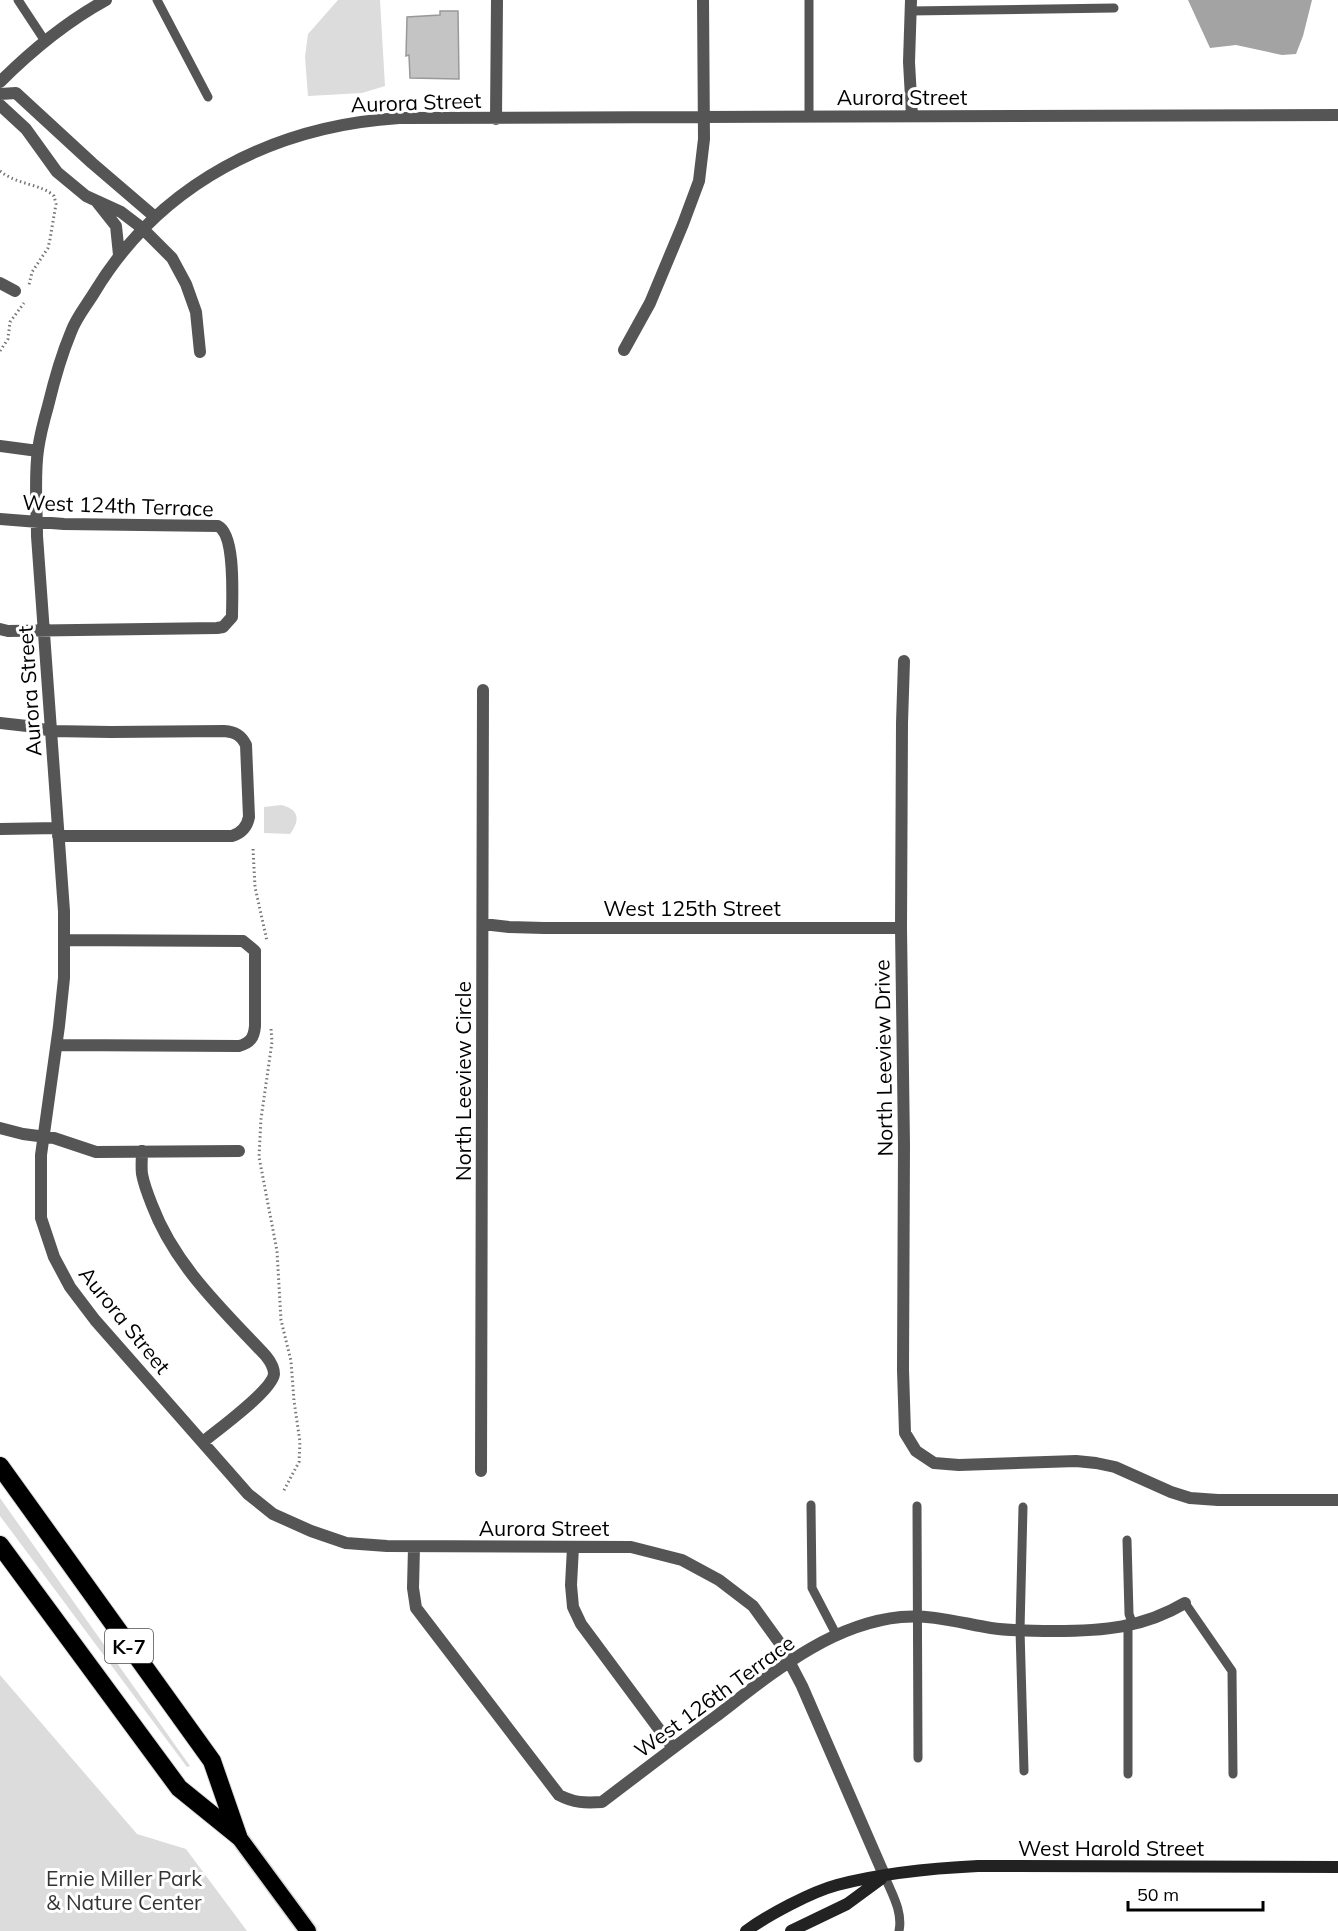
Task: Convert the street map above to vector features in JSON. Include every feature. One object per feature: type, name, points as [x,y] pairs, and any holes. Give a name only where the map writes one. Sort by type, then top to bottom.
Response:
[{"type":"highway","name":"K-7","points":[[0,1466],[212,1761],[238,1836]]},
{"type":"highway","name":"K-7","points":[[0,1545],[179,1788],[238,1836],[308,1931]]},
{"type":"main road","name":"West Harold Street","points":[[746,1931],[802,1900],[836,1885],[929,1870],[978,1866],[1338,1867]]},
{"type":"main road","name":"West Harold Street","points":[[791,1931],[847,1904],[885,1877]]},
{"type":"street","points":[[0,82],[45,41],[80,14],[106,0]]},
{"type":"street","points":[[496,119],[497,0]]},
{"type":"street","points":[[624,350],[650,303],[699,181],[704,153],[704,0]]},
{"type":"street","points":[[910,5],[912,116]]},
{"type":"street","points":[[0,94],[16,93],[155,217]]},
{"type":"street","points":[[0,105],[27,129],[57,172],[86,196],[121,212],[142,228],[172,258],[186,284],[196,312],[200,352]]},
{"type":"street","name":"Aurora Street","points":[[885,1877],[805,1692],[779,1642],[753,1606],[719,1580],[682,1560],[631,1547],[414,1546],[346,1543],[310,1532],[273,1514],[248,1494],[95,1320],[70,1287],[54,1257],[41,1218],[40,1173],[64,978],[64,910],[37,521],[38,451],[55,377],[71,330],[119,255],[142,228],[194,186],[234,162],[276,142],[320,128],[399,118],[1338,115]]},
{"type":"street","points":[[96,201],[116,226],[119,255]]},
{"type":"street","points":[[0,283],[24,292]]},
{"type":"street","points":[[0,446],[38,451]]},
{"type":"street","name":"West 124th Terrace","points":[[0,519],[64,524],[212,524],[222,528],[228,538],[232,617],[223,627],[45,630]]},
{"type":"street","points":[[0,629],[8,632],[45,630]]},
{"type":"street","name":"North Leeview Drive","points":[[904,661],[901,928],[905,1432],[916,1451],[934,1463],[959,1465],[1076,1461],[1115,1467],[1171,1492],[1190,1497],[1218,1500],[1338,1500]]},
{"type":"street","name":"North Leeview Circle","points":[[481,1471],[483,690]]},
{"type":"street","points":[[0,723],[51,731],[233,732],[244,740],[247,748],[249,817],[244,829],[232,836],[0,829]]},
{"type":"street","name":"West 125th Street","points":[[483,924],[544,928],[901,928]]},
{"type":"street","points":[[57,1045],[239,1046],[247,1043],[254,1035],[255,1026],[255,951],[243,941],[64,940]]},
{"type":"street","points":[[0,1128],[44,1136],[96,1152],[239,1150]]},
{"type":"street","points":[[142,1151],[142,1174],[146,1189],[156,1215],[176,1254],[190,1274],[266,1356],[273,1368],[274,1375],[265,1390],[203,1442]]},
{"type":"street","name":"West 126th Terrace","points":[[414,1546],[412,1588],[416,1608],[559,1795],[571,1801],[585,1803],[602,1802],[789,1661],[837,1636],[870,1623],[901,1617],[918,1617],[1020,1630],[1092,1631],[1131,1626],[1165,1615],[1185,1603]]},
{"type":"street","points":[[573,1547],[571,1585],[573,1607],[581,1624],[673,1748]]},
{"type":"lane","points":[[18,0],[45,41]]},
{"type":"lane","points":[[157,0],[208,97]]},
{"type":"lane","points":[[808,0],[809,117]]},
{"type":"lane","points":[[910,5],[1114,8]]},
{"type":"lane","points":[[811,1505],[812,1588],[837,1636]]},
{"type":"lane","points":[[916,1506],[918,1758]]},
{"type":"lane","points":[[1023,1507],[1020,1630],[1024,1772]]},
{"type":"lane","points":[[1127,1540],[1131,1626],[1128,1774]]},
{"type":"lane","points":[[1185,1603],[1232,1671],[1233,1774]]},
{"type":"lane","points":[[885,1877],[898,1909],[901,1923],[899,1931]]},
{"type":"path","points":[[0,171],[12,180],[48,191],[54,196],[56,204],[48,248],[32,272],[20,309],[10,322],[8,339],[0,351]]},
{"type":"path","points":[[253,849],[255,887],[268,946]]},
{"type":"path","points":[[271,1024],[272,1042],[258,1140],[259,1157],[278,1251],[281,1320],[291,1361],[300,1442],[299,1462],[283,1492]]},
{"type":"green space","points":[[338,0],[380,0],[385,86],[362,93],[308,96],[305,57],[308,34]]},
{"type":"green space","points":[[281,805],[292,809],[296,816],[297,820],[290,834],[264,833],[264,807]]},
{"type":"green space","points":[[0,1498],[190,1766],[187,1767],[0,1516]]},
{"type":"green space","name":"Ernie Miller Park & Nature Center","points":[[0,1675],[137,1834],[186,1849],[247,1931],[0,1931]]},
{"type":"shaded area","points":[[1188,0],[1312,0],[1296,54],[1282,55],[1236,45],[1210,48]]},
{"type":"building","points":[[440,11],[458,11],[459,79],[410,78],[409,55],[406,56],[407,17],[440,15]]}]
